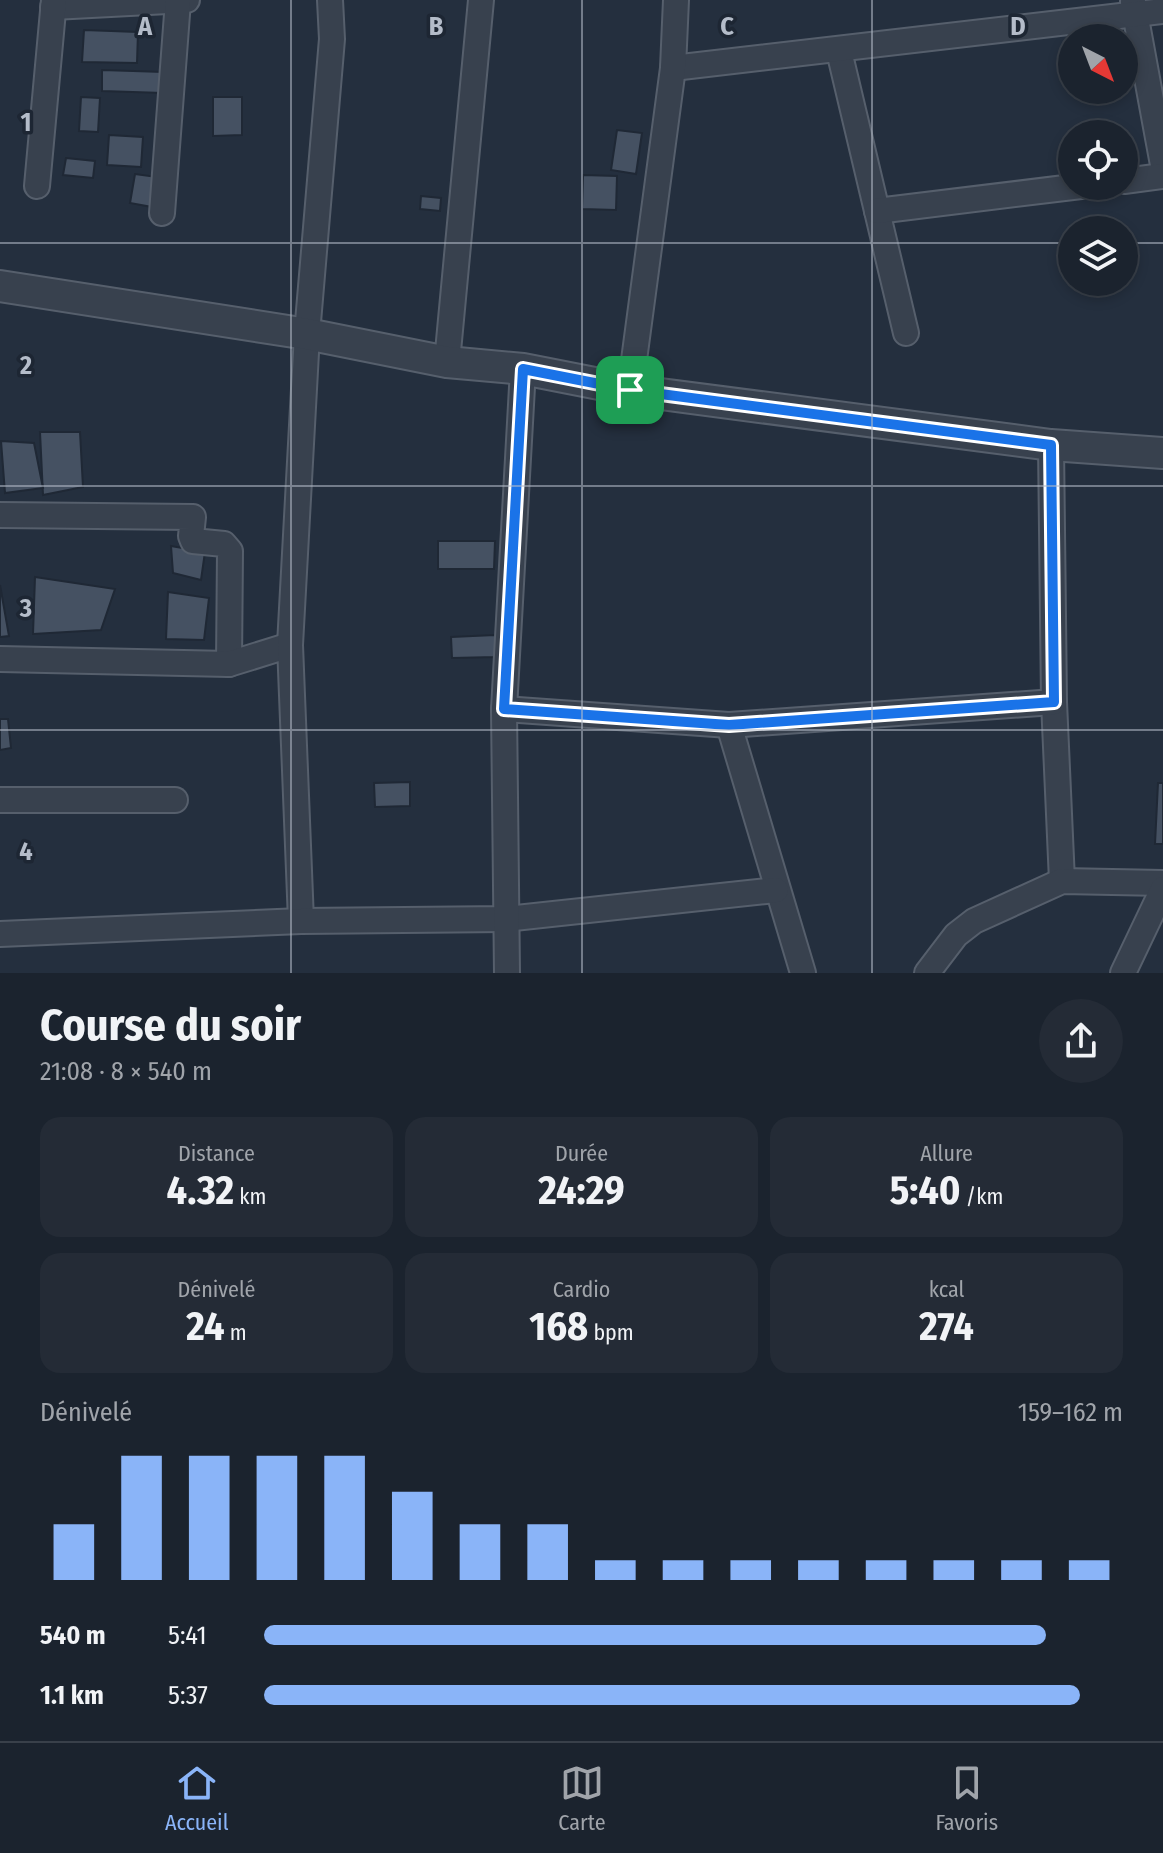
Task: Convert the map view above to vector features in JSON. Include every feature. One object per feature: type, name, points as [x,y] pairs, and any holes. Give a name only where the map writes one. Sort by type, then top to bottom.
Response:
[{"type":"street","points":[[37,186],[54,3],[187,0]]},
{"type":"street","points":[[301,921],[290,645],[307,334],[332,39],[330,0]]},
{"type":"street","points":[[447,362],[481,0]]},
{"type":"street","points":[[630,390],[673,68],[676,0]]},
{"type":"street","points":[[162,213],[178,1]]},
{"type":"street","points":[[673,68],[839,51],[1134,8],[1163,11]]},
{"type":"street","points":[[1134,8],[1163,165]]},
{"type":"street","points":[[839,51],[906,333]]},
{"type":"street","points":[[1138,179],[1163,176]]},
{"type":"street","points":[[877,211],[1058,189]]},
{"type":"street","points":[[0,286],[307,334],[447,362],[523,369],[630,390],[1051,445],[1163,453]]},
{"type":"street","points":[[507,973],[504,709],[523,369]]},
{"type":"street","points":[[1051,445],[1054,702],[1062,881]]},
{"type":"street","points":[[0,515],[193,517],[193,541],[224,544],[230,551],[229,664]]},
{"type":"street","points":[[0,659],[229,664],[290,645]]},
{"type":"street","points":[[504,709],[729,725],[1054,702]]},
{"type":"street","points":[[729,725],[803,973]]},
{"type":"street","points":[[0,800],[175,800]]},
{"type":"street","points":[[927,973],[956,935],[974,921],[1062,881],[1163,886],[1123,973]]},
{"type":"street","points":[[0,934],[301,921],[506,919],[776,890]]},
{"type":"building","points":[[84,30],[138,32],[137,63],[82,62]]},
{"type":"building","points":[[102,70],[164,72],[163,93],[102,91]]},
{"type":"building","points":[[81,97],[100,98],[98,132],[79,131]]},
{"type":"building","points":[[213,97],[242,97],[242,135],[213,136]]},
{"type":"building","points":[[617,130],[642,133],[636,174],[611,170]]},
{"type":"building","points":[[109,135],[143,137],[141,167],[107,165]]},
{"type":"building","points":[[66,158],[95,161],[93,178],[63,175]]},
{"type":"building","points":[[135,174],[157,177],[152,207],[130,203]]},
{"type":"building","points":[[583,175],[617,176],[616,210],[582,209]]},
{"type":"building","points":[[421,196],[441,198],[440,211],[420,209]]},
{"type":"building","points":[[40,432],[80,432],[83,487],[43,495]]},
{"type":"building","points":[[1,441],[34,443],[43,488],[5,493]]},
{"type":"building","points":[[438,541],[495,541],[494,569],[438,569]]},
{"type":"building","points":[[171,546],[205,552],[201,580],[173,573]]},
{"type":"building","points":[[35,577],[115,589],[101,630],[33,634]]},
{"type":"building","points":[[0,585],[9,636],[0,637]]},
{"type":"building","points":[[168,592],[209,598],[204,640],[166,639]]},
{"type":"building","points":[[495,635],[496,657],[452,658],[451,637]]},
{"type":"building","points":[[0,719],[8,719],[11,748],[0,750]]},
{"type":"building","points":[[410,782],[410,806],[375,807],[374,783]]},
{"type":"building","points":[[1158,783],[1163,783],[1163,844],[1155,844]]},
{"type":"route","points":[[523,369],[630,390],[1051,445],[1054,702],[729,725],[504,709],[523,369]]}]
